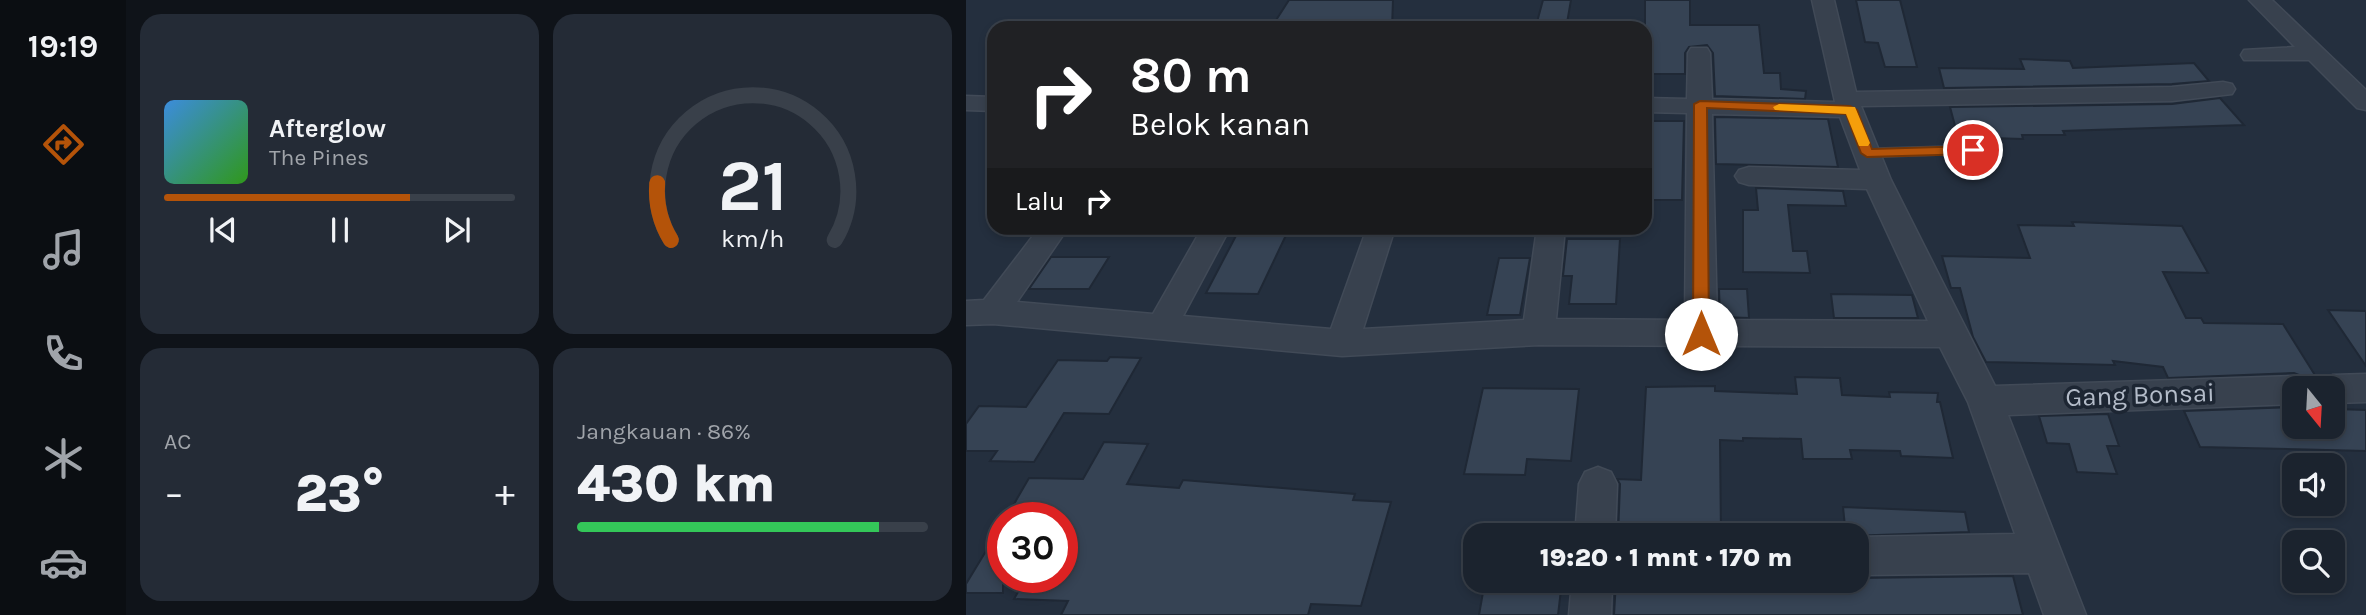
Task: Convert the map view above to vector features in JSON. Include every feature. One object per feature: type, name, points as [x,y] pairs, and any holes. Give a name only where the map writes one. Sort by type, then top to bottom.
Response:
[{"type":"street","points":[[1823,0],[1848,105],[1872,167],[1950,334],[1985,401],[2065,615]]},
{"type":"street","points":[[2260,0],[2366,103]]},
{"type":"street","points":[[2252,55],[2313,52]]},
{"type":"street","points":[[1699,53],[1701,334]]},
{"type":"street","points":[[1652,105],[1848,105],[2158,95],[2223,89]]},
{"type":"street","points":[[966,103],[987,104]]},
{"type":"street","points":[[1749,176],[1872,167]]},
{"type":"street","points":[[979,313],[1048,235]]},
{"type":"street","points":[[1161,328],[1212,235]]},
{"type":"street","points":[[1342,343],[1379,235]]},
{"type":"street","points":[[1539,332],[1550,235]]},
{"type":"street","points":[[979,313],[1342,343],[1539,332],[1950,334]]},
{"type":"street","points":[[2345,389],[2366,388]]},
{"type":"street","name":"Gang Bonsai","points":[[1985,401],[2282,390]]},
{"type":"street","points":[[1596,523],[1598,484]]},
{"type":"street","points":[[1869,556],[2044,553]]},
{"type":"street","points":[[1590,615],[1591,593]]},
{"type":"lane","points":[[1872,167],[1973,150]]},
{"type":"building","points":[[1289,0],[1393,0],[1392,21],[1276,21]]},
{"type":"building","points":[[1543,0],[1571,0],[1567,21],[1537,21]]},
{"type":"building","points":[[1645,0],[1690,0],[1690,25],[1759,25],[1764,73],[1780,73],[1781,89],[1806,91],[1805,99],[1715,96],[1713,53],[1707,45],[1689,47],[1685,53],[1685,74],[1652,74],[1652,21],[1645,21]]},
{"type":"building","points":[[1856,0],[1900,0],[1917,67],[1885,67],[1878,43],[1865,42]]},
{"type":"building","points":[[2020,59],[2070,61],[2073,68],[2194,63],[2209,81],[1944,88],[1939,68],[2024,69]]},
{"type":"building","points":[[2220,98],[2244,125],[2063,131],[2065,135],[2022,135],[2023,139],[1958,137],[1950,107],[2172,104]]},
{"type":"building","points":[[1715,117],[1828,119],[1838,167],[1716,164]]},
{"type":"building","points":[[1652,121],[1684,121],[1682,200],[1652,200]]},
{"type":"building","points":[[1756,188],[1843,191],[1846,206],[1788,205],[1793,251],[1807,251],[1810,273],[1743,272],[1743,210],[1758,210]]},
{"type":"building","points":[[2072,222],[2182,226],[2208,273],[2163,272],[2186,318],[2201,318],[2204,323],[2283,324],[2316,376],[2294,373],[2168,378],[2163,367],[2113,361],[2115,365],[1986,362],[1973,337],[1960,288],[1951,288],[1942,256],[2030,258],[2018,225],[2074,226]]},
{"type":"building","points":[[1236,235],[1286,235],[1258,294],[1206,293]]},
{"type":"building","points":[[1567,239],[1620,239],[1616,304],[1569,304],[1572,276],[1563,276]]},
{"type":"building","points":[[1051,257],[1109,257],[1089,289],[1029,289]]},
{"type":"building","points":[[1499,258],[1530,258],[1520,315],[1487,315]]},
{"type":"building","points":[[1719,289],[1747,289],[1749,318],[1720,317]]},
{"type":"building","points":[[1831,294],[1912,295],[1918,318],[1834,318]]},
{"type":"building","points":[[2328,310],[2366,311],[2366,366]]},
{"type":"building","points":[[1110,357],[1141,358],[1109,414],[1064,413],[1034,462],[990,461],[997,451],[966,451],[966,424],[979,406],[1026,407],[1058,360],[1107,361]]},
{"type":"building","points":[[1795,377],[1840,378],[1842,395],[1890,397],[1889,392],[1938,393],[1937,402],[1940,402],[1953,458],[1901,456],[1900,451],[1850,450],[1852,459],[1803,459],[1801,439],[1720,440],[1721,523],[1618,523],[1620,484],[1617,479],[1641,480],[1646,387],[1715,386],[1715,391],[1797,394]]},
{"type":"building","points":[[1483,388],[1579,389],[1571,461],[1527,459],[1525,475],[1464,474]]},
{"type":"building","points":[[2282,407],[2282,439],[2345,439],[2345,409],[2366,410],[2366,451],[2200,447],[2184,411]]},
{"type":"building","points":[[2108,414],[2119,446],[2107,446],[2117,474],[2077,472],[2069,444],[2047,443],[2039,416]]},
{"type":"building","points":[[1104,442],[1148,444],[1127,484],[1179,488],[1183,480],[1355,494],[1353,500],[1391,502],[1361,606],[1311,604],[1308,615],[1061,615],[1068,601],[1014,599],[1017,593],[1078,593],[1078,502],[1015,502],[1029,478],[1083,479]]},
{"type":"building","points":[[1843,507],[1965,512],[1969,532],[1869,535],[1869,523],[1845,523]]},
{"type":"building","points":[[987,549],[987,593],[966,593],[966,584]]},
{"type":"building","points":[[2013,576],[2023,615],[1614,615],[1615,593],[1869,593],[1869,578]]},
{"type":"building","points":[[1483,593],[1561,593],[1558,615],[1479,615]]},
{"type":"slow traffic","points":[[1779,107],[1850,110],[1863,143]]},
{"type":"route","points":[[1701,334],[1700,104],[1850,110],[1867,153],[1973,150]]}]
